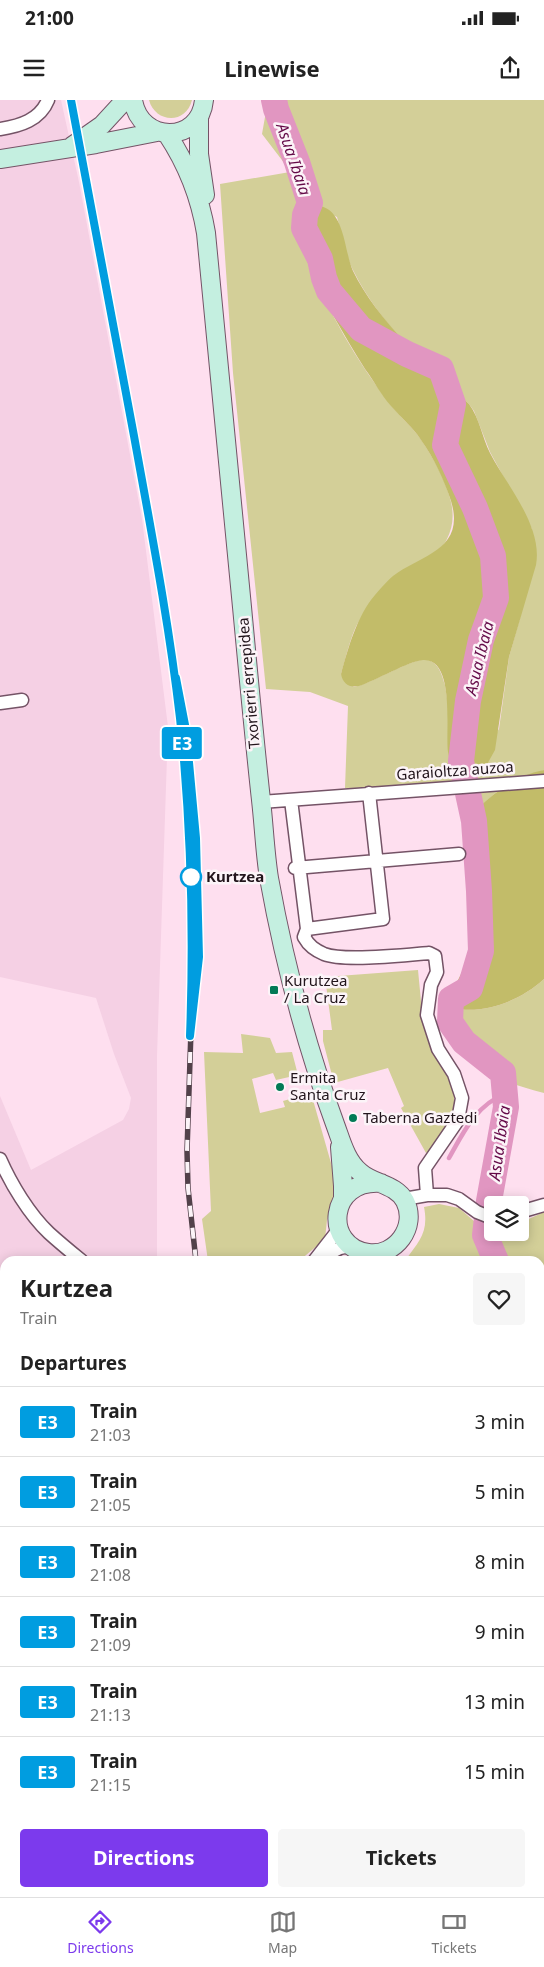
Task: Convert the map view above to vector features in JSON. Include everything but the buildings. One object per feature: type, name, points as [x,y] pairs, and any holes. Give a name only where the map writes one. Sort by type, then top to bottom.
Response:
[{"type":"street","points":[[0,130],[16,127],[34,119],[48,100]]},
{"type":"street","points":[[67,148],[85,138],[102,125],[125,100]]},
{"type":"street","name":"Txorierri errepidea","points":[[134,100],[135,108],[140,118],[148,126],[162,132],[176,148],[196,188],[202,210],[206,233],[269,878],[282,942],[335,1126],[340,1150],[343,1186],[338,1213],[339,1229]]},
{"type":"street","name":"Txorierri errepidea","points":[[204,100],[199,117],[199,154],[206,199],[206,233]]},
{"type":"street","points":[[0,159],[162,132],[181,131],[191,126],[199,117]]},
{"type":"street","points":[[0,703],[22,700]]},
{"type":"street","name":"Garaioltza auzoa","points":[[261,802],[544,781]]},
{"type":"street","points":[[307,929],[382,919],[369,793]]},
{"type":"street","points":[[291,800],[297,867],[307,929],[304,937],[309,946],[326,955],[357,957],[429,953],[435,956],[437,972],[431,985],[427,1016],[438,1049],[454,1074],[462,1098],[458,1120],[425,1168],[427,1195]]},
{"type":"street","points":[[297,867],[459,854]]},
{"type":"street","name":"Txorierri errepidea","points":[[335,1126],[345,1151],[359,1172],[392,1188],[404,1200]]},
{"type":"street","points":[[0,1159],[3,1176],[48,1232],[76,1256]]},
{"type":"street","points":[[342,1199],[350,1190],[360,1185],[370,1182],[381,1183]]},
{"type":"street","points":[[324,1256],[340,1248],[359,1253],[390,1255],[406,1230],[408,1218],[404,1200],[427,1195],[448,1195],[459,1199],[484,1215]]},
{"type":"street","points":[[529,1209],[544,1205]]},
{"type":"street","points":[[318,1256],[339,1229],[343,1238],[359,1253]]},
{"type":"shaded area","points":[[0,100],[61,100],[79,182],[142,519],[168,727],[157,1056],[157,1256],[0,1256],[0,1096],[31,1170],[123,1120],[129,1109],[131,1098],[114,1054],[96,998],[0,977]]},
{"type":"shaded area","points":[[149,100],[192,100],[184,114],[170,118],[157,113],[152,108]]},
{"type":"shaded area","points":[[268,100],[544,100],[544,770],[499,790],[469,816],[462,784],[499,729],[509,657],[520,618],[532,529],[490,452],[474,411],[390,327],[365,291],[351,265],[337,217],[315,207],[307,210],[299,218],[297,230],[324,298],[366,370],[390,404],[418,436],[431,455],[446,486],[452,512],[451,530],[443,545],[364,614],[353,634],[341,674],[354,687],[413,662],[428,660],[435,664],[440,671],[445,685],[460,785],[447,787],[345,788],[348,706],[310,692],[266,689],[233,373],[220,184],[290,172],[262,134]]},
{"type":"shaded area","points":[[320,206],[328,209],[339,223],[353,271],[376,307],[421,359],[469,404],[476,416],[487,447],[522,507],[534,536],[537,550],[536,565],[509,657],[495,750],[485,768],[460,785],[451,765],[448,752],[445,683],[440,671],[433,663],[423,660],[417,661],[359,686],[349,686],[345,683],[341,674],[354,633],[369,603],[393,576],[428,556],[447,541],[452,530],[454,517],[448,493],[430,454],[418,435],[387,402],[365,369],[334,317],[308,263],[299,238],[298,223],[306,211]]},
{"type":"shaded area","points":[[544,770],[544,979],[513,1000],[489,1008],[464,1010],[452,1008],[456,984],[462,972],[477,954],[483,923],[469,816],[503,787],[521,777]]},
{"type":"shaded area","points":[[418,970],[423,1022],[438,1058],[454,1087],[454,1110],[443,1135],[432,1150],[426,1153],[401,1108],[404,1106],[388,1068],[334,1083],[323,1041],[323,1030],[332,1030],[325,977]]},
{"type":"shaded area","points":[[544,979],[544,1093],[504,1080],[492,1074],[471,1057],[456,1031],[452,1008],[476,1010],[489,1008],[513,1000]]},
{"type":"shaded area","points":[[241,1034],[270,1038],[276,1053],[292,1052],[298,1075],[276,1080],[273,1073],[252,1079],[260,1113],[285,1107],[283,1101],[311,1093],[337,1184],[327,1220],[325,1239],[305,1256],[207,1256],[202,1219],[211,1211],[204,1052],[243,1053]]},
{"type":"shaded area","points":[[439,1204],[459,1208],[482,1228],[485,1244],[490,1241],[529,1241],[529,1219],[544,1212],[544,1256],[408,1256],[422,1236],[425,1216],[424,1207]]},
{"type":"waterway","name":"Asua Ibaia","points":[[274,100],[310,203],[305,215],[304,228],[320,259],[329,291],[361,329],[407,354],[441,369],[453,404],[445,445],[475,508],[493,556],[496,598],[481,640],[468,701],[461,761],[474,821],[481,951],[470,988],[451,999],[450,1022],[464,1042],[503,1073],[506,1107],[489,1201],[485,1235],[494,1256]]},
{"type":"waterway","points":[[449,1158],[478,1112],[505,1094]]},
{"type":"railway","points":[[71,100],[155,546],[172,659],[186,730],[196,822],[200,935],[190,1036]]},
{"type":"railway","points":[[191,1030],[187,1151],[188,1188],[195,1256]]},
{"type":"train","name":"E3","points":[[71,100],[155,546],[180,720],[191,872],[192,968],[190,1036],[200,935],[196,822],[186,730],[176,678]]},
{"type":"place","name":"Kurtzea","points":[[191,877]]},
{"type":"place","name":"Kurutzea / La Cruz","points":[[274,990]]},
{"type":"place","name":"Ermita Santa Cruz","points":[[280,1087]]},
{"type":"place","name":"Taberna Gaztedi","points":[[353,1118]]}]
